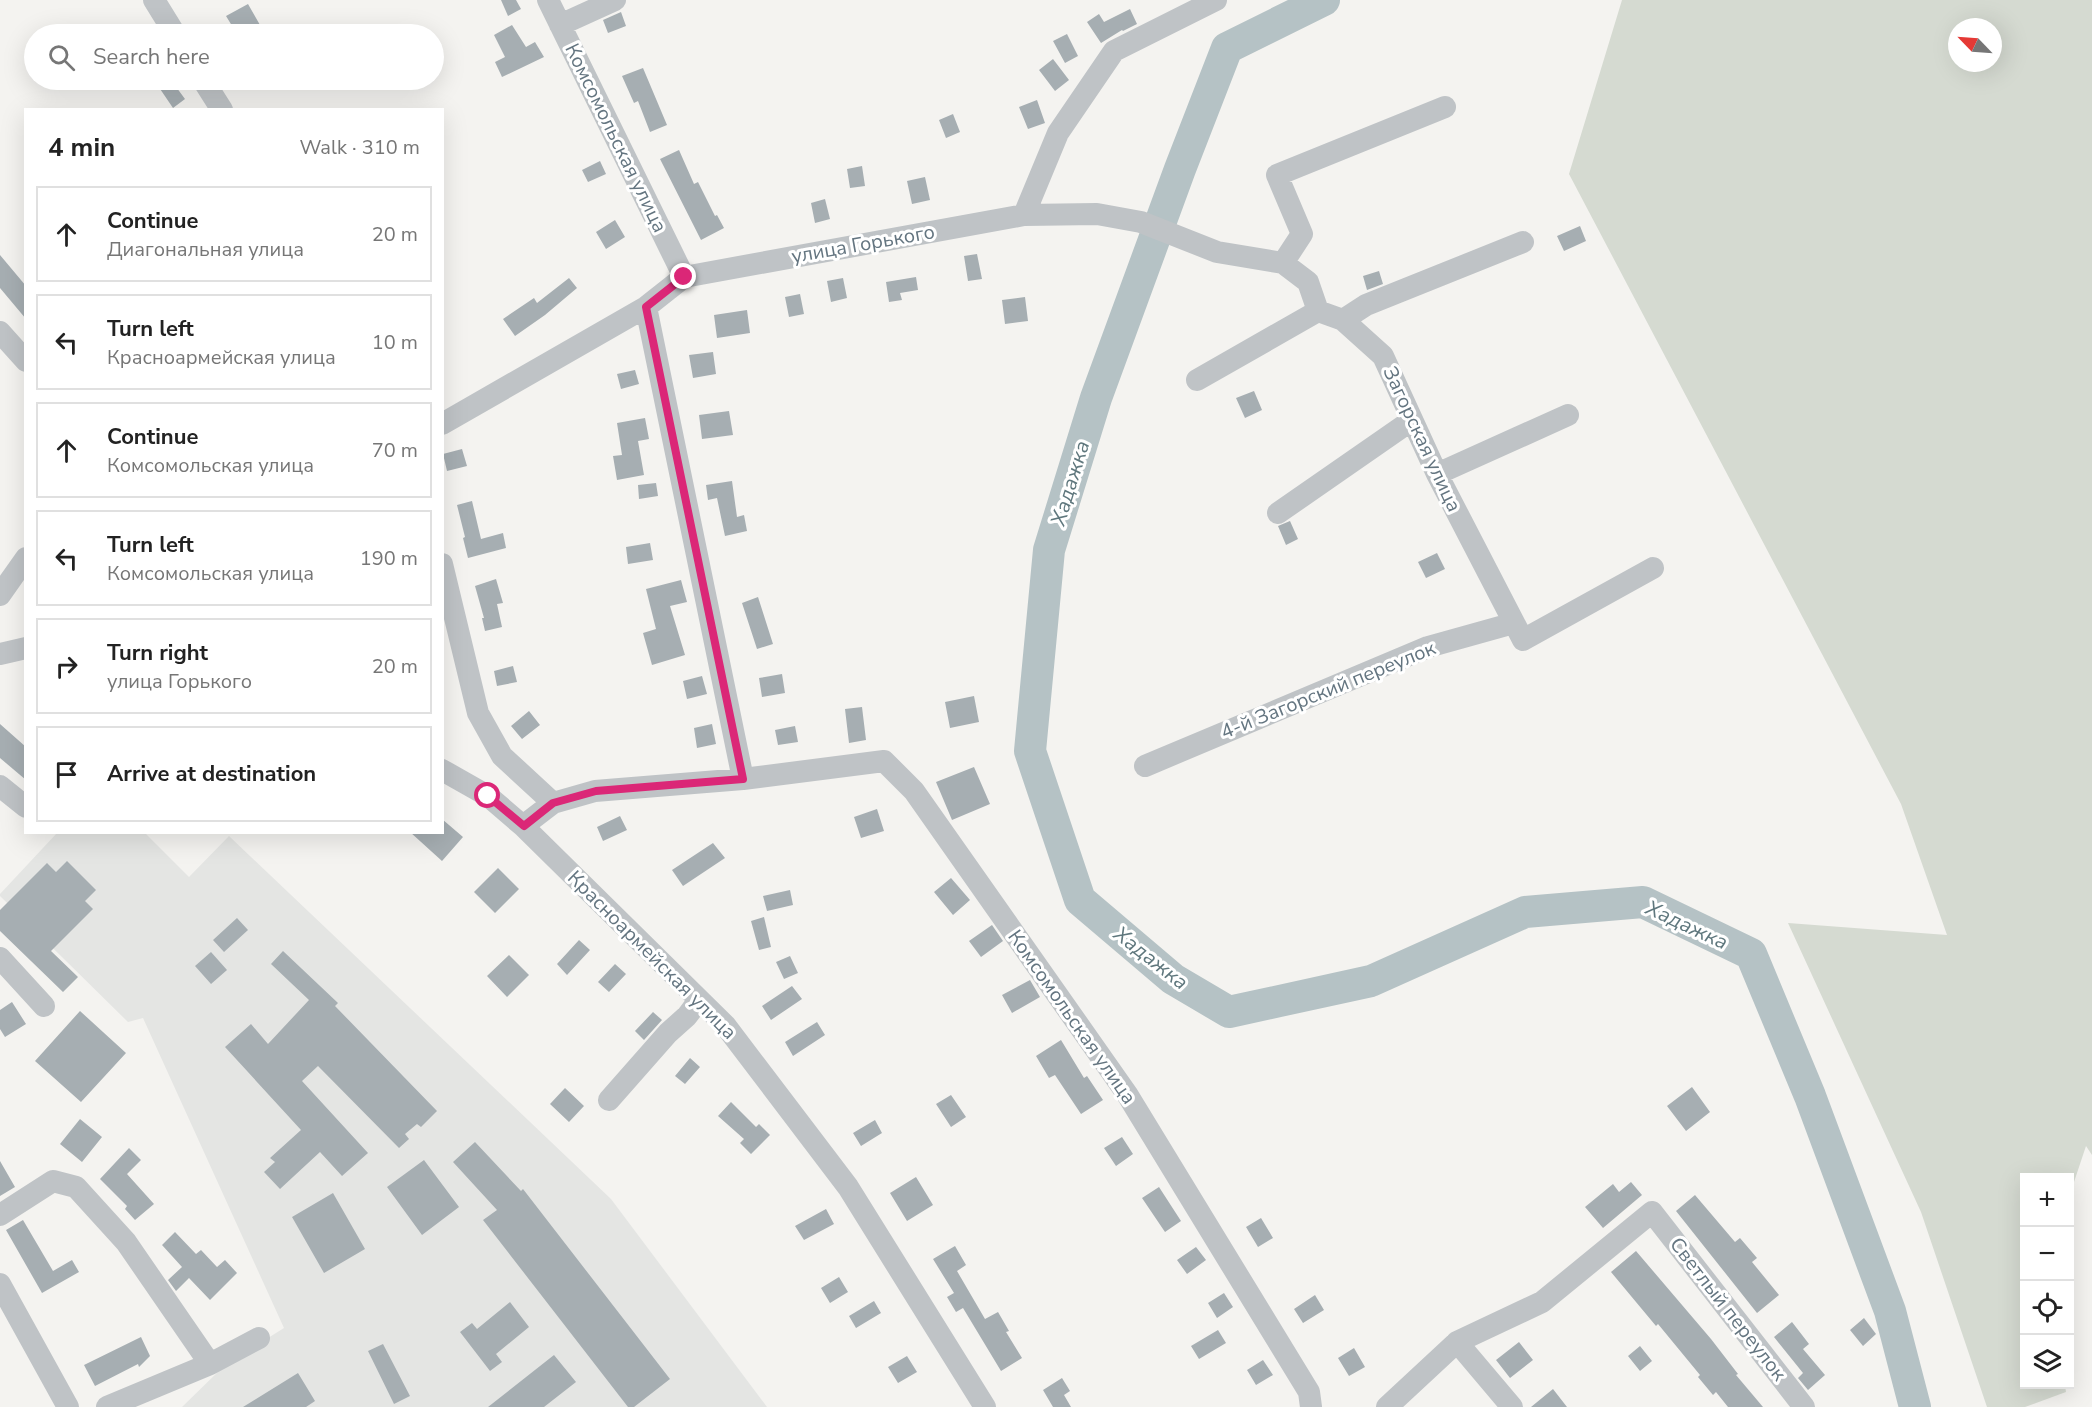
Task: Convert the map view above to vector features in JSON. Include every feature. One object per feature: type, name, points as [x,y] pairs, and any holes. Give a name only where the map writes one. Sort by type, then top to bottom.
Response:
[{"type":"street","points":[[154,0],[169,24]]},
{"type":"street","name":"Комсомольская улица","points":[[548,0],[684,277]]},
{"type":"street","points":[[560,25],[615,0]]},
{"type":"street","points":[[1024,215],[1058,134],[1114,51],[1216,0]]},
{"type":"street","points":[[209,90],[221,108]]},
{"type":"street","points":[[1197,380],[1318,311],[1308,282],[1283,263],[1302,234],[1277,176],[1445,107]]},
{"type":"street","name":"улица Горького","points":[[444,423],[646,307],[684,277],[1024,215],[1098,214],[1141,222],[1217,252],[1283,263]]},
{"type":"street","points":[[1343,320],[1366,305],[1523,242]]},
{"type":"street","points":[[646,307],[743,779]]},
{"type":"street","name":"Загорская улица","points":[[1318,311],[1343,320],[1383,356],[1437,474],[1518,632]]},
{"type":"street","points":[[0,332],[24,359]]},
{"type":"street","points":[[1437,474],[1568,415]]},
{"type":"street","points":[[1278,513],[1412,420]]},
{"type":"street","points":[[0,595],[24,561]]},
{"type":"street","name":"4-й Загорский переулок","points":[[1145,766],[1428,647],[1518,632],[1653,568]]},
{"type":"street","points":[[444,572],[478,713],[502,756],[553,803],[524,826]]},
{"type":"street","points":[[0,654],[24,648]]},
{"type":"street","name":"Комсомольская улица","points":[[553,803],[596,791],[743,779],[884,761],[914,791],[1127,1094],[1309,1392],[1311,1407]]},
{"type":"street","name":"Красноармейская улица","points":[[444,771],[488,796],[524,826],[725,1025],[848,1187],[985,1407]]},
{"type":"street","points":[[0,786],[24,805]]},
{"type":"street","points":[[0,958],[44,1006]]},
{"type":"street","points":[[609,1100],[699,1000]]},
{"type":"street","points":[[0,1215],[53,1180],[76,1187],[126,1242],[210,1364]]},
{"type":"street","name":"Светлый переулок","points":[[1457,1342],[1542,1302],[1652,1212],[1804,1407]]},
{"type":"street","points":[[0,1284],[68,1407]]},
{"type":"street","points":[[107,1407],[210,1364],[259,1338]]},
{"type":"street","points":[[1387,1407],[1457,1342],[1512,1407]]},
{"type":"shaded area","points":[[1622,0],[2092,0],[2092,1155],[2086,1146],[2074,1182],[2074,1173],[2020,1173],[2020,1389],[2066,1389],[2066,1392],[2025,1407],[1987,1407],[1921,1212],[1788,923],[1947,935],[1901,804],[1569,174]]},
{"type":"shaded area","points":[[56,834],[146,834],[189,877],[229,836],[611,1199],[767,1407],[182,1407],[225,1365],[284,1328],[143,1018],[128,1022],[0,894]]},
{"type":"building","points":[[501,0],[516,0],[521,9],[508,16]]},
{"type":"building","points":[[248,4],[259,24],[231,24],[226,16]]},
{"type":"building","points":[[1130,9],[1137,24],[1101,43],[1087,22],[1099,14],[1104,22]]},
{"type":"building","points":[[621,12],[626,26],[608,33],[603,20]]},
{"type":"building","points":[[512,25],[526,47],[535,42],[544,57],[502,77],[495,62],[505,57],[494,35]]},
{"type":"building","points":[[1067,34],[1078,56],[1065,63],[1053,41]]},
{"type":"building","points":[[1053,59],[1069,80],[1055,91],[1039,70]]},
{"type":"building","points":[[643,68],[667,125],[650,132],[638,101],[634,103],[622,76]]},
{"type":"building","points":[[161,90],[178,90],[185,99],[173,108]]},
{"type":"building","points":[[1037,100],[1045,123],[1028,129],[1019,107]]},
{"type":"building","points":[[953,114],[960,132],[946,138],[939,120]]},
{"type":"building","points":[[679,150],[694,184],[698,182],[715,216],[717,215],[724,228],[701,240],[660,159]]},
{"type":"building","points":[[600,161],[606,174],[588,182],[582,170]]},
{"type":"building","points":[[862,166],[865,186],[850,188],[847,169]]},
{"type":"building","points":[[925,177],[930,200],[912,204],[907,181]]},
{"type":"building","points":[[825,199],[830,219],[815,223],[811,203]]},
{"type":"building","points":[[615,220],[625,237],[606,249],[596,232]]},
{"type":"building","points":[[1580,226],[1586,241],[1564,251],[1557,236]]},
{"type":"building","points":[[977,254],[982,279],[968,281],[964,256]]},
{"type":"building","points":[[0,255],[24,284],[24,317],[0,288]]},
{"type":"building","points":[[1379,271],[1383,284],[1367,290],[1363,276]]},
{"type":"building","points":[[916,277],[918,290],[900,293],[902,300],[889,302],[886,282]]},
{"type":"building","points":[[569,278],[577,288],[515,336],[503,319],[534,298],[537,303]]},
{"type":"building","points":[[843,278],[847,298],[831,302],[827,281]]},
{"type":"building","points":[[800,294],[804,314],[789,317],[785,297]]},
{"type":"building","points":[[1025,297],[1028,321],[1005,324],[1002,300]]},
{"type":"building","points":[[747,310],[750,333],[717,338],[714,315]]},
{"type":"building","points":[[713,352],[716,374],[693,378],[689,355]]},
{"type":"building","points":[[635,370],[639,384],[621,389],[617,374]]},
{"type":"building","points":[[1254,391],[1262,410],[1245,418],[1236,398]]},
{"type":"building","points":[[729,411],[733,435],[702,439],[699,415]]},
{"type":"building","points":[[645,418],[649,439],[638,441],[644,475],[617,480],[613,456],[622,455],[617,423]]},
{"type":"building","points":[[462,449],[467,466],[447,471],[444,454]]},
{"type":"building","points":[[732,481],[737,517],[744,515],[747,531],[725,536],[717,498],[708,500],[706,485]]},
{"type":"building","points":[[656,483],[658,496],[639,499],[638,485]]},
{"type":"building","points":[[472,501],[481,539],[503,533],[506,548],[468,558],[457,505]]},
{"type":"building","points":[[1290,521],[1298,539],[1286,545],[1278,526]]},
{"type":"building","points":[[650,543],[653,560],[628,564],[626,547]]},
{"type":"building","points":[[1437,553],[1445,569],[1426,578],[1418,562]]},
{"type":"building","points":[[496,579],[503,603],[497,604],[502,627],[485,631],[482,618],[484,618],[475,586]]},
{"type":"building","points":[[681,580],[687,602],[670,606],[685,655],[652,665],[643,633],[656,629],[646,589]]},
{"type":"building","points":[[758,597],[773,644],[757,649],[742,603]]},
{"type":"building","points":[[513,666],[517,682],[497,686],[494,671]]},
{"type":"building","points":[[782,674],[785,693],[762,697],[759,678]]},
{"type":"building","points":[[702,676],[707,694],[687,699],[683,681]]},
{"type":"building","points":[[974,696],[979,722],[950,728],[945,702]]},
{"type":"building","points":[[862,707],[866,740],[849,743],[845,709]]},
{"type":"building","points":[[529,711],[540,725],[522,739],[511,726]]},
{"type":"building","points":[[0,724],[24,745],[24,778],[0,758]]},
{"type":"building","points":[[712,724],[716,744],[697,748],[694,728]]},
{"type":"building","points":[[795,726],[798,742],[778,745],[775,730]]},
{"type":"building","points":[[974,767],[990,804],[952,820],[936,782]]},
{"type":"building","points":[[877,809],[884,831],[861,838],[854,817]]},
{"type":"building","points":[[620,816],[627,830],[603,841],[597,827]]},
{"type":"building","points":[[444,821],[463,837],[442,861],[412,834],[444,834]]},
{"type":"building","points":[[713,843],[725,858],[683,886],[672,870]]},
{"type":"building","points":[[67,861],[96,890],[85,901],[93,909],[51,951],[78,977],[63,992],[0,931],[0,910],[47,863],[56,872]]},
{"type":"building","points":[[498,868],[519,889],[495,913],[474,892]]},
{"type":"building","points":[[951,878],[970,900],[953,915],[934,892]]},
{"type":"building","points":[[790,890],[793,905],[767,911],[763,896]]},
{"type":"building","points":[[764,917],[771,947],[759,950],[751,921]]},
{"type":"building","points":[[237,918],[248,930],[224,952],[213,940]]},
{"type":"building","points":[[992,925],[1003,941],[981,957],[969,941]]},
{"type":"building","points":[[579,940],[590,950],[567,975],[557,964]]},
{"type":"building","points":[[283,951],[338,1003],[335,1006],[437,1111],[421,1127],[417,1124],[405,1134],[409,1139],[399,1148],[318,1066],[302,1081],[368,1153],[342,1176],[320,1152],[280,1189],[264,1172],[275,1162],[270,1158],[301,1130],[225,1047],[251,1024],[268,1044],[309,1000],[271,964]]},
{"type":"building","points":[[211,952],[227,970],[211,984],[195,966]]},
{"type":"building","points":[[509,955],[529,975],[507,997],[487,976]]},
{"type":"building","points":[[790,956],[798,973],[784,979],[776,962]]},
{"type":"building","points":[[615,964],[626,974],[609,992],[598,982]]},
{"type":"building","points":[[1030,980],[1040,997],[1012,1013],[1002,995]]},
{"type":"building","points":[[792,986],[802,999],[771,1020],[762,1006]]},
{"type":"building","points":[[12,1002],[26,1024],[5,1037],[0,1029],[0,1010]]},
{"type":"building","points":[[80,1011],[126,1053],[81,1102],[35,1061]]},
{"type":"building","points":[[653,1012],[662,1020],[644,1040],[635,1031]]},
{"type":"building","points":[[817,1022],[825,1035],[793,1056],[785,1042]]},
{"type":"building","points":[[1061,1040],[1084,1078],[1087,1076],[1103,1100],[1081,1114],[1055,1075],[1049,1078],[1036,1056]]},
{"type":"building","points":[[690,1058],[700,1067],[685,1084],[675,1076]]},
{"type":"building","points":[[1692,1087],[1710,1112],[1686,1131],[1667,1106]]},
{"type":"building","points":[[565,1088],[584,1106],[569,1122],[550,1104]]},
{"type":"building","points":[[951,1095],[966,1117],[951,1127],[936,1104]]},
{"type":"building","points":[[731,1102],[756,1127],[759,1124],[770,1135],[751,1154],[740,1143],[744,1139],[718,1116]]},
{"type":"building","points":[[80,1119],[102,1137],[82,1162],[60,1144]]},
{"type":"building","points":[[875,1120],[882,1133],[861,1146],[853,1133]]},
{"type":"building","points":[[1122,1137],[1133,1154],[1116,1166],[1104,1148]]},
{"type":"building","points":[[475,1142],[521,1191],[523,1189],[670,1379],[634,1407],[628,1407],[483,1220],[497,1210],[453,1162]]},
{"type":"building","points":[[129,1148],[141,1160],[127,1174],[154,1204],[135,1220],[125,1209],[127,1206],[100,1179]]},
{"type":"building","points":[[424,1160],[459,1207],[422,1235],[387,1187]]},
{"type":"building","points":[[0,1161],[15,1187],[0,1196]]},
{"type":"building","points":[[916,1177],[933,1205],[907,1221],[890,1193]]},
{"type":"building","points":[[1631,1182],[1642,1195],[1603,1228],[1585,1207],[1613,1184],[1619,1192]]},
{"type":"building","points":[[1159,1187],[1181,1221],[1165,1232],[1142,1198]]},
{"type":"building","points":[[333,1193],[365,1249],[324,1273],[292,1217]]},
{"type":"building","points":[[1695,1195],[1735,1242],[1740,1238],[1757,1258],[1752,1262],[1779,1295],[1757,1313],[1676,1211]]},
{"type":"building","points":[[826,1209],[834,1224],[804,1240],[795,1226]]},
{"type":"building","points":[[1261,1218],[1273,1238],[1258,1247],[1246,1227]]},
{"type":"building","points":[[23,1220],[53,1271],[72,1260],[79,1272],[42,1293],[6,1230]]},
{"type":"building","points":[[175,1232],[196,1254],[201,1250],[217,1267],[225,1260],[237,1273],[210,1300],[189,1278],[176,1291],[168,1280],[182,1267],[162,1245]]},
{"type":"building","points":[[955,1246],[966,1265],[957,1271],[985,1319],[998,1312],[1009,1331],[1006,1332],[1022,1358],[1001,1371],[963,1308],[956,1312],[947,1297],[954,1293],[933,1259]]},
{"type":"building","points":[[1196,1247],[1206,1260],[1187,1274],[1177,1260]]},
{"type":"building","points":[[1636,1251],[1711,1339],[1738,1374],[1736,1375],[1763,1407],[1728,1407],[1716,1392],[1713,1395],[1698,1377],[1700,1375],[1658,1324],[1656,1326],[1611,1272]]},
{"type":"building","points":[[839,1277],[848,1292],[830,1303],[821,1288]]},
{"type":"building","points":[[1224,1293],[1233,1307],[1217,1318],[1208,1303]]},
{"type":"building","points":[[1315,1295],[1324,1310],[1303,1323],[1294,1309]]},
{"type":"building","points":[[874,1301],[881,1313],[856,1328],[849,1316]]},
{"type":"building","points":[[510,1302],[529,1327],[496,1354],[502,1362],[490,1371],[460,1332],[472,1323],[477,1329]]},
{"type":"building","points":[[1864,1318],[1876,1334],[1863,1346],[1850,1330]]},
{"type":"building","points":[[1792,1322],[1809,1344],[1803,1349],[1825,1375],[1808,1390],[1798,1378],[1803,1373],[1774,1337]]},
{"type":"building","points":[[1218,1330],[1226,1343],[1199,1359],[1191,1346]]},
{"type":"building","points":[[141,1337],[150,1356],[139,1367],[138,1364],[95,1386],[84,1365]]},
{"type":"building","points":[[1519,1342],[1533,1360],[1510,1378],[1496,1360]]},
{"type":"building","points":[[383,1344],[410,1396],[394,1404],[368,1351]]},
{"type":"building","points":[[1640,1346],[1652,1361],[1640,1371],[1628,1356]]},
{"type":"building","points":[[1354,1348],[1365,1367],[1349,1376],[1338,1358]]},
{"type":"building","points":[[554,1355],[576,1382],[544,1407],[488,1407]]},
{"type":"building","points":[[907,1356],[917,1372],[898,1383],[888,1367]]},
{"type":"building","points":[[1263,1360],[1273,1375],[1256,1385],[1247,1370]]},
{"type":"building","points":[[298,1373],[315,1401],[306,1407],[243,1407]]},
{"type":"building","points":[[1062,1378],[1070,1391],[1064,1395],[1071,1407],[1053,1407],[1043,1390]]},
{"type":"building","points":[[1553,1389],[1567,1407],[1531,1407]]},
{"type":"waterway","name":"Хадажка","points":[[1324,0],[1227,48],[1096,398],[1049,550],[1030,751],[1080,900],[1173,979],[1229,1012],[1371,981],[1525,912],[1643,902],[1751,954],[1810,1096],[1890,1311],[1915,1407]]},
{"type":"route","points":[[488,796],[524,826],[553,803],[596,791],[743,779],[646,307],[684,277]]}]
